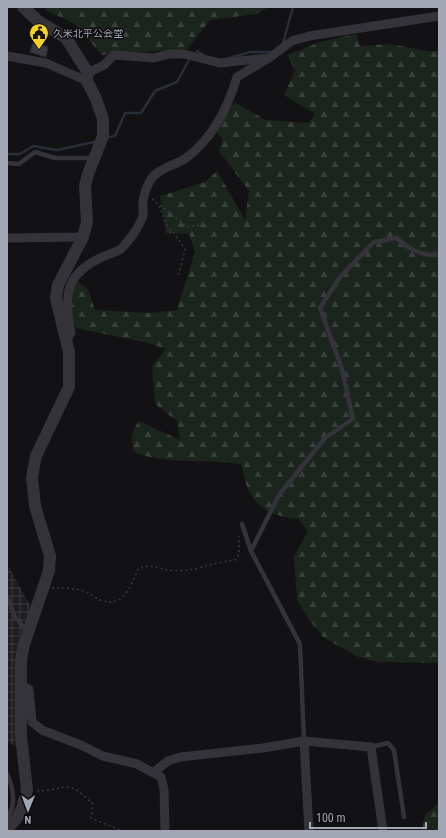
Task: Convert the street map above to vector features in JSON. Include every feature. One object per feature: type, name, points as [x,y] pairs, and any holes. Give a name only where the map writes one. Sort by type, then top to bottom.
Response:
[{"type":"street","points":[[8,824],[22,808],[27,790],[21,736],[21,660],[27,631],[49,572],[50,556],[35,506],[32,477],[36,456],[69,387],[69,352],[56,298],[58,285],[83,237],[87,222],[85,186],[88,174],[103,136],[103,119],[88,77],[66,38],[37,20],[23,7]]},
{"type":"street","points":[[66,340],[71,333],[67,309],[68,288],[77,272],[98,259],[120,249],[134,233],[143,216],[143,200],[151,179],[163,169],[185,159],[201,145],[230,99],[236,77],[269,58],[292,41],[309,36],[439,16]]},
{"type":"street","points":[[88,77],[114,55],[154,58],[169,54],[184,54],[220,63],[269,58]]},
{"type":"street","points":[[7,56],[46,63],[88,77]]},
{"type":"street","points":[[7,238],[83,237]]},
{"type":"street","points":[[21,686],[29,689],[32,722],[42,730],[83,746],[103,756],[137,764],[154,772],[161,778],[164,789],[165,831]]},
{"type":"street","points":[[304,741],[309,831]]},
{"type":"street","points":[[154,772],[168,761],[180,757],[262,748],[304,741],[371,747],[383,831]]},
{"type":"lane","points":[[7,163],[19,164],[35,152],[55,158],[95,158]]},
{"type":"lane","points":[[251,551],[279,495],[325,438],[353,419],[342,369],[320,308],[336,283],[374,242],[396,238],[409,249],[428,255],[439,255]]},
{"type":"lane","points":[[242,524],[251,551],[300,644],[304,741]]},
{"type":"lane","points":[[7,597],[15,617],[27,631]]},
{"type":"lane","points":[[371,747],[388,743],[394,750],[404,817]]},
{"type":"lane","points":[[7,774],[14,797],[8,824]]},
{"type":"path","points":[[151,198],[187,227],[200,225],[205,220]]},
{"type":"path","points":[[159,204],[166,223],[178,237],[185,250],[178,277]]},
{"type":"path","points":[[43,588],[64,588],[85,591],[100,600],[112,603],[122,599],[138,569],[147,565],[167,570],[180,571],[218,561],[235,560],[240,554],[238,540],[242,524]]},
{"type":"path","points":[[27,790],[46,792],[68,787],[74,789],[93,804],[91,818],[122,831]]},
{"type":"shaded area","points":[[7,564],[31,607],[19,638],[16,747],[7,741]]},
{"type":"green space","points":[[46,7],[269,7],[256,14],[210,20],[187,49],[102,55],[74,23],[45,10]]},
{"type":"green space","points":[[356,34],[360,46],[391,44],[427,51],[439,51],[439,663],[377,662],[356,656],[323,637],[310,621],[297,600],[294,556],[308,531],[299,519],[276,515],[264,509],[254,498],[248,488],[241,464],[159,459],[134,452],[132,436],[139,421],[180,440],[177,421],[155,404],[152,366],[166,349],[144,342],[76,328],[70,304],[71,294],[76,281],[88,289],[95,310],[150,313],[177,310],[195,252],[189,234],[166,233],[160,196],[205,182],[217,171],[245,220],[249,191],[219,151],[223,139],[214,131],[234,102],[266,120],[309,123],[315,114],[284,95],[295,70],[287,55],[320,42]]},
{"type":"green space","points":[[439,803],[439,831],[422,831],[425,815]]},
{"type":"building","name":"久米北平公会堂","points":[[33,43],[48,47],[46,57],[30,52]]},
{"type":"waterway","points":[[283,43],[293,7]]},
{"type":"waterway","points":[[197,51],[203,55]]},
{"type":"waterway","points":[[229,58],[250,52],[271,52]]},
{"type":"waterway","points":[[110,137],[115,136],[125,113],[141,113],[155,91],[177,82],[189,60]]},
{"type":"waterway","points":[[7,154],[20,154],[33,146],[57,150],[94,142]]},
{"type":"place","name":"久米北平公会堂","points":[[39,50]]}]
